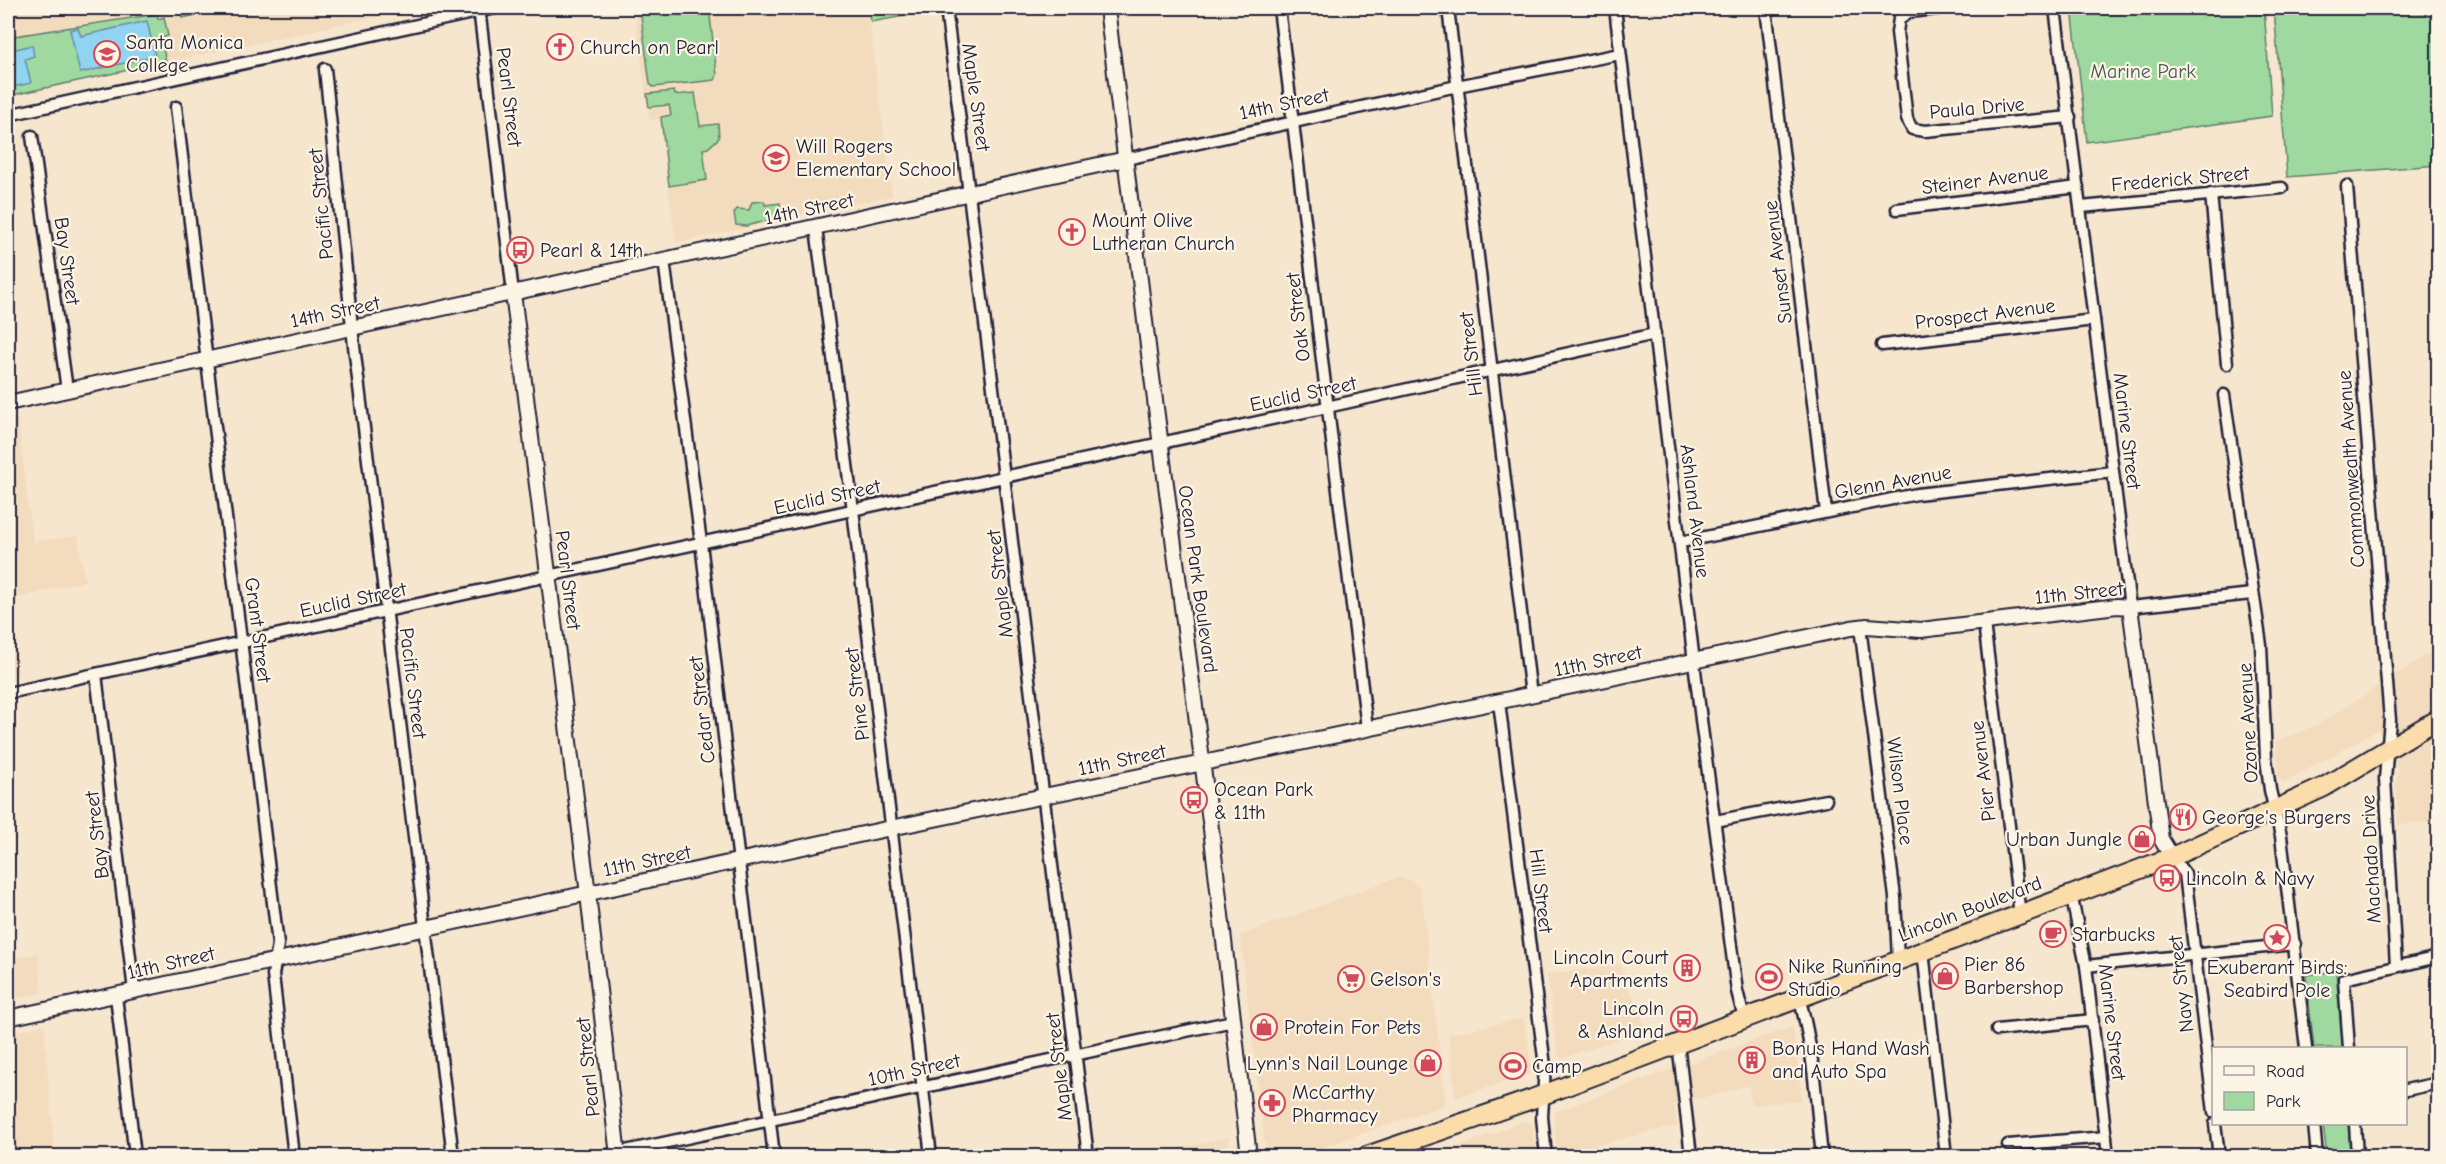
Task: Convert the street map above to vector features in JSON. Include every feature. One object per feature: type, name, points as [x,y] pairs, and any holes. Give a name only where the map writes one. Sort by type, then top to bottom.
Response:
[{"type":"highway","name":"Lincoln Boulevard","points":[[1367,1156],[1544,1093],[2172,857],[2324,787],[2439,719]]},
{"type":"street","points":[[8,115],[479,9],[495,8]]},
{"type":"street","name":"Maple Street","points":[[946,8],[1088,1156]]},
{"type":"street","name":"Ocean Park Boulevard","points":[[1107,8],[1160,442],[1203,763],[1249,1156]]},
{"type":"street","name":"Oak Street","points":[[1279,8],[1367,728]]},
{"type":"street","name":"Hill Street","points":[[1448,8],[1531,695]]},
{"type":"street","name":"Ashland Avenue","points":[[1615,8],[1715,821],[1737,991],[1744,1018]]},
{"type":"street","name":"Sunset Avenue","points":[[1766,8],[1826,512]]},
{"type":"street","name":"Paula Drive","points":[[1946,8],[1909,12],[1899,19],[1897,32],[1907,119],[1912,129],[1925,131],[2070,117]]},
{"type":"street","name":"Marine Street","points":[[2055,8],[2112,472],[2161,839],[2172,857]]},
{"type":"street","name":"Pearl Street","points":[[479,9],[588,894],[617,1155]]},
{"type":"street","name":"14th Street","points":[[8,404],[1457,86],[1620,54]]},
{"type":"street","name":"Pacific Street","points":[[325,69],[352,329],[453,1156]]},
{"type":"street","name":"Grant Street","points":[[176,107],[278,944],[273,975],[294,1156]]},
{"type":"street","name":"Bay Street","points":[[32,136],[67,390]]},
{"type":"street","name":"Commonwealth Avenue","points":[[2347,186],[2390,720],[2388,750]]},
{"type":"street","name":"Steiner Avenue","points":[[1897,209],[2078,187]]},
{"type":"street","name":"Frederick Street","points":[[2081,207],[2282,188]]},
{"type":"street","points":[[2211,194],[2227,364]]},
{"type":"street","name":"Pine Street","points":[[816,228],[853,510],[931,1156]]},
{"type":"street","name":"Cedar Street","points":[[664,260],[701,543],[774,1156]]},
{"type":"street","name":"Prospect Avenue","points":[[1882,345],[2094,320]]},
{"type":"street","name":"Euclid Street","points":[[8,693],[1655,334]]},
{"type":"street","name":"Ozone Avenue","points":[[2224,395],[2263,663],[2266,758],[2270,790],[2276,810],[2295,944],[2306,1047]]},
{"type":"street","name":"Glenn Avenue","points":[[1681,542],[1917,494],[2112,472]]},
{"type":"street","name":"11th Street","points":[[8,1018],[891,828],[1860,627],[1912,630],[2117,606],[2130,607],[2252,594]]},
{"type":"street","name":"Pier Avenue","points":[[1984,623],[2020,915]]},
{"type":"street","name":"Wilson Place","points":[[1860,627],[1895,897],[1898,961]]},
{"type":"street","name":"Bay Street","points":[[96,674],[134,991]]},
{"type":"street","name":"Hill Street","points":[[1499,702],[1545,1066],[1542,1117],[1546,1156]]},
{"type":"street","name":"Machado Drive","points":[[2388,750],[2385,779],[2396,966]]},
{"type":"street","points":[[1715,821],[1826,800]]},
{"type":"street","name":"Navy Street","points":[[2172,857],[2185,874],[2212,1094]]},
{"type":"street","name":"Marine Street","points":[[2071,894],[2086,966],[2108,1156]]},
{"type":"street","points":[[2086,966],[2295,944]]},
{"type":"street","points":[[1923,951],[1946,1156]]},
{"type":"street","points":[[2349,1047],[2344,979],[2439,957]]},
{"type":"street","points":[[116,996],[135,1156]]},
{"type":"street","points":[[1799,998],[1805,1019],[1813,1072],[1822,1156]]},
{"type":"street","points":[[1997,1030],[2092,1020]]},
{"type":"street","name":"10th Street","points":[[602,1156],[617,1155],[769,1120],[1233,1021]]},
{"type":"street","points":[[1678,1043],[1691,1156]]},
{"type":"street","points":[[2407,1090],[2439,1083]]},
{"type":"street","points":[[2215,1125],[2218,1156]]},
{"type":"street","points":[[2314,1125],[2317,1156]]},
{"type":"street","points":[[2355,1125],[2357,1156]]},
{"type":"street","points":[[2008,1145],[2106,1137]]},
{"type":"shaded area","name":"Santa Monica College","points":[[8,8],[417,8],[8,97]]},
{"type":"shaded area","name":"Will Rogers Elementary School","points":[[634,8],[934,8],[934,12],[870,23],[892,196],[676,243],[659,119],[649,120]]},
{"type":"shaded area","points":[[18,418],[33,542],[78,535],[85,581],[10,600],[19,675],[8,678],[8,421]]},
{"type":"shaded area","points":[[2438,647],[2438,821],[2398,825],[2396,780],[2399,771],[2378,730],[2284,783],[2278,779],[2276,741],[2319,724]]},
{"type":"shaded area","points":[[1397,877],[1411,880],[1421,888],[1446,1105],[1297,1156],[1266,1156],[1240,935]]},
{"type":"shaded area","points":[[39,953],[42,993],[8,1000],[8,959]]},
{"type":"shaded area","points":[[1620,963],[1646,1029],[1562,1059],[1558,1056],[1547,975]]},
{"type":"shaded area","points":[[1524,1018],[1532,1069],[1530,1074],[1455,1098],[1448,1034]]},
{"type":"shaded area","points":[[44,1025],[55,1156],[8,1156],[8,1033]]},
{"type":"shaded area","points":[[1793,1026],[1802,1101],[1751,1105],[1748,1086],[1674,1105],[1677,1126],[1557,1154],[1554,1116],[1556,1111]]},
{"type":"shaded area","points":[[1524,1121],[1532,1123],[1536,1156],[1434,1156]]},
{"type":"shaded area","points":[[1229,1137],[1230,1156],[1142,1156]]},
{"type":"green space","points":[[180,8],[229,8],[182,18]]},
{"type":"green space","points":[[640,8],[709,8],[717,75],[715,80],[653,87],[650,84]]},
{"type":"green space","points":[[869,8],[933,8],[933,11],[871,22]]},
{"type":"green space","name":"Marine Park","points":[[2072,8],[2264,8],[2272,116],[2087,142]]},
{"type":"green space","points":[[2274,8],[2438,8],[2438,165],[2287,177]]},
{"type":"green space","points":[[157,14],[158,19],[164,17],[168,36],[161,38],[166,62],[8,96],[8,37]]},
{"type":"green space","points":[[674,91],[675,95],[695,93],[700,126],[718,124],[719,138],[708,148],[703,149],[707,180],[669,186],[661,117],[671,115],[669,105],[649,107],[647,94]]},
{"type":"green space","points":[[764,201],[765,205],[780,203],[782,217],[746,226],[736,225],[734,213],[737,209],[749,210],[752,202]]},
{"type":"green space","points":[[2336,971],[2343,1047],[2314,1047],[2306,975]]},
{"type":"green space","points":[[2323,1125],[2348,1125],[2351,1156],[2327,1156]]},
{"type":"water","points":[[147,21],[155,56],[80,73],[70,30],[78,28],[81,36]]},
{"type":"water","points":[[32,45],[34,56],[25,59],[31,83],[8,88],[8,51]]},
{"type":"place","name":"Church on Pearl","points":[[560,47]]},
{"type":"place","name":"Santa Monica College","points":[[107,54]]},
{"type":"place","name":"Will Rogers Elementary School","points":[[776,158]]},
{"type":"place","name":"Mount Olive Lutheran Church","points":[[1072,232]]},
{"type":"place","name":"Pearl & 14th","points":[[520,250]]},
{"type":"place","name":"Ocean Park & 11th","points":[[1194,800]]},
{"type":"place","name":"George's Burgers","points":[[2183,817]]},
{"type":"place","name":"Urban Jungle","points":[[2142,839]]},
{"type":"place","name":"Lincoln & Navy","points":[[2167,878]]},
{"type":"place","name":"Starbucks","points":[[2053,934]]},
{"type":"place","name":"Exuberant Birds: Seabird Pole","points":[[2277,938]]},
{"type":"place","name":"Lincoln Court Apartments","points":[[1687,968]]},
{"type":"place","name":"Pier 86 Barbershop","points":[[1945,976]]},
{"type":"place","name":"Nike Running Studio","points":[[1769,977]]},
{"type":"place","name":"Gelson's","points":[[1351,979]]},
{"type":"place","name":"Lincoln & Ashland","points":[[1684,1019]]},
{"type":"place","name":"Protein For Pets","points":[[1264,1027]]},
{"type":"place","name":"Bonus Hand Wash and Auto Spa","points":[[1752,1060]]},
{"type":"place","name":"Lynn's Nail Lounge","points":[[1428,1063]]},
{"type":"place","name":"Camp","points":[[1513,1066]]},
{"type":"place","name":"McCarthy Pharmacy","points":[[1272,1103]]}]
